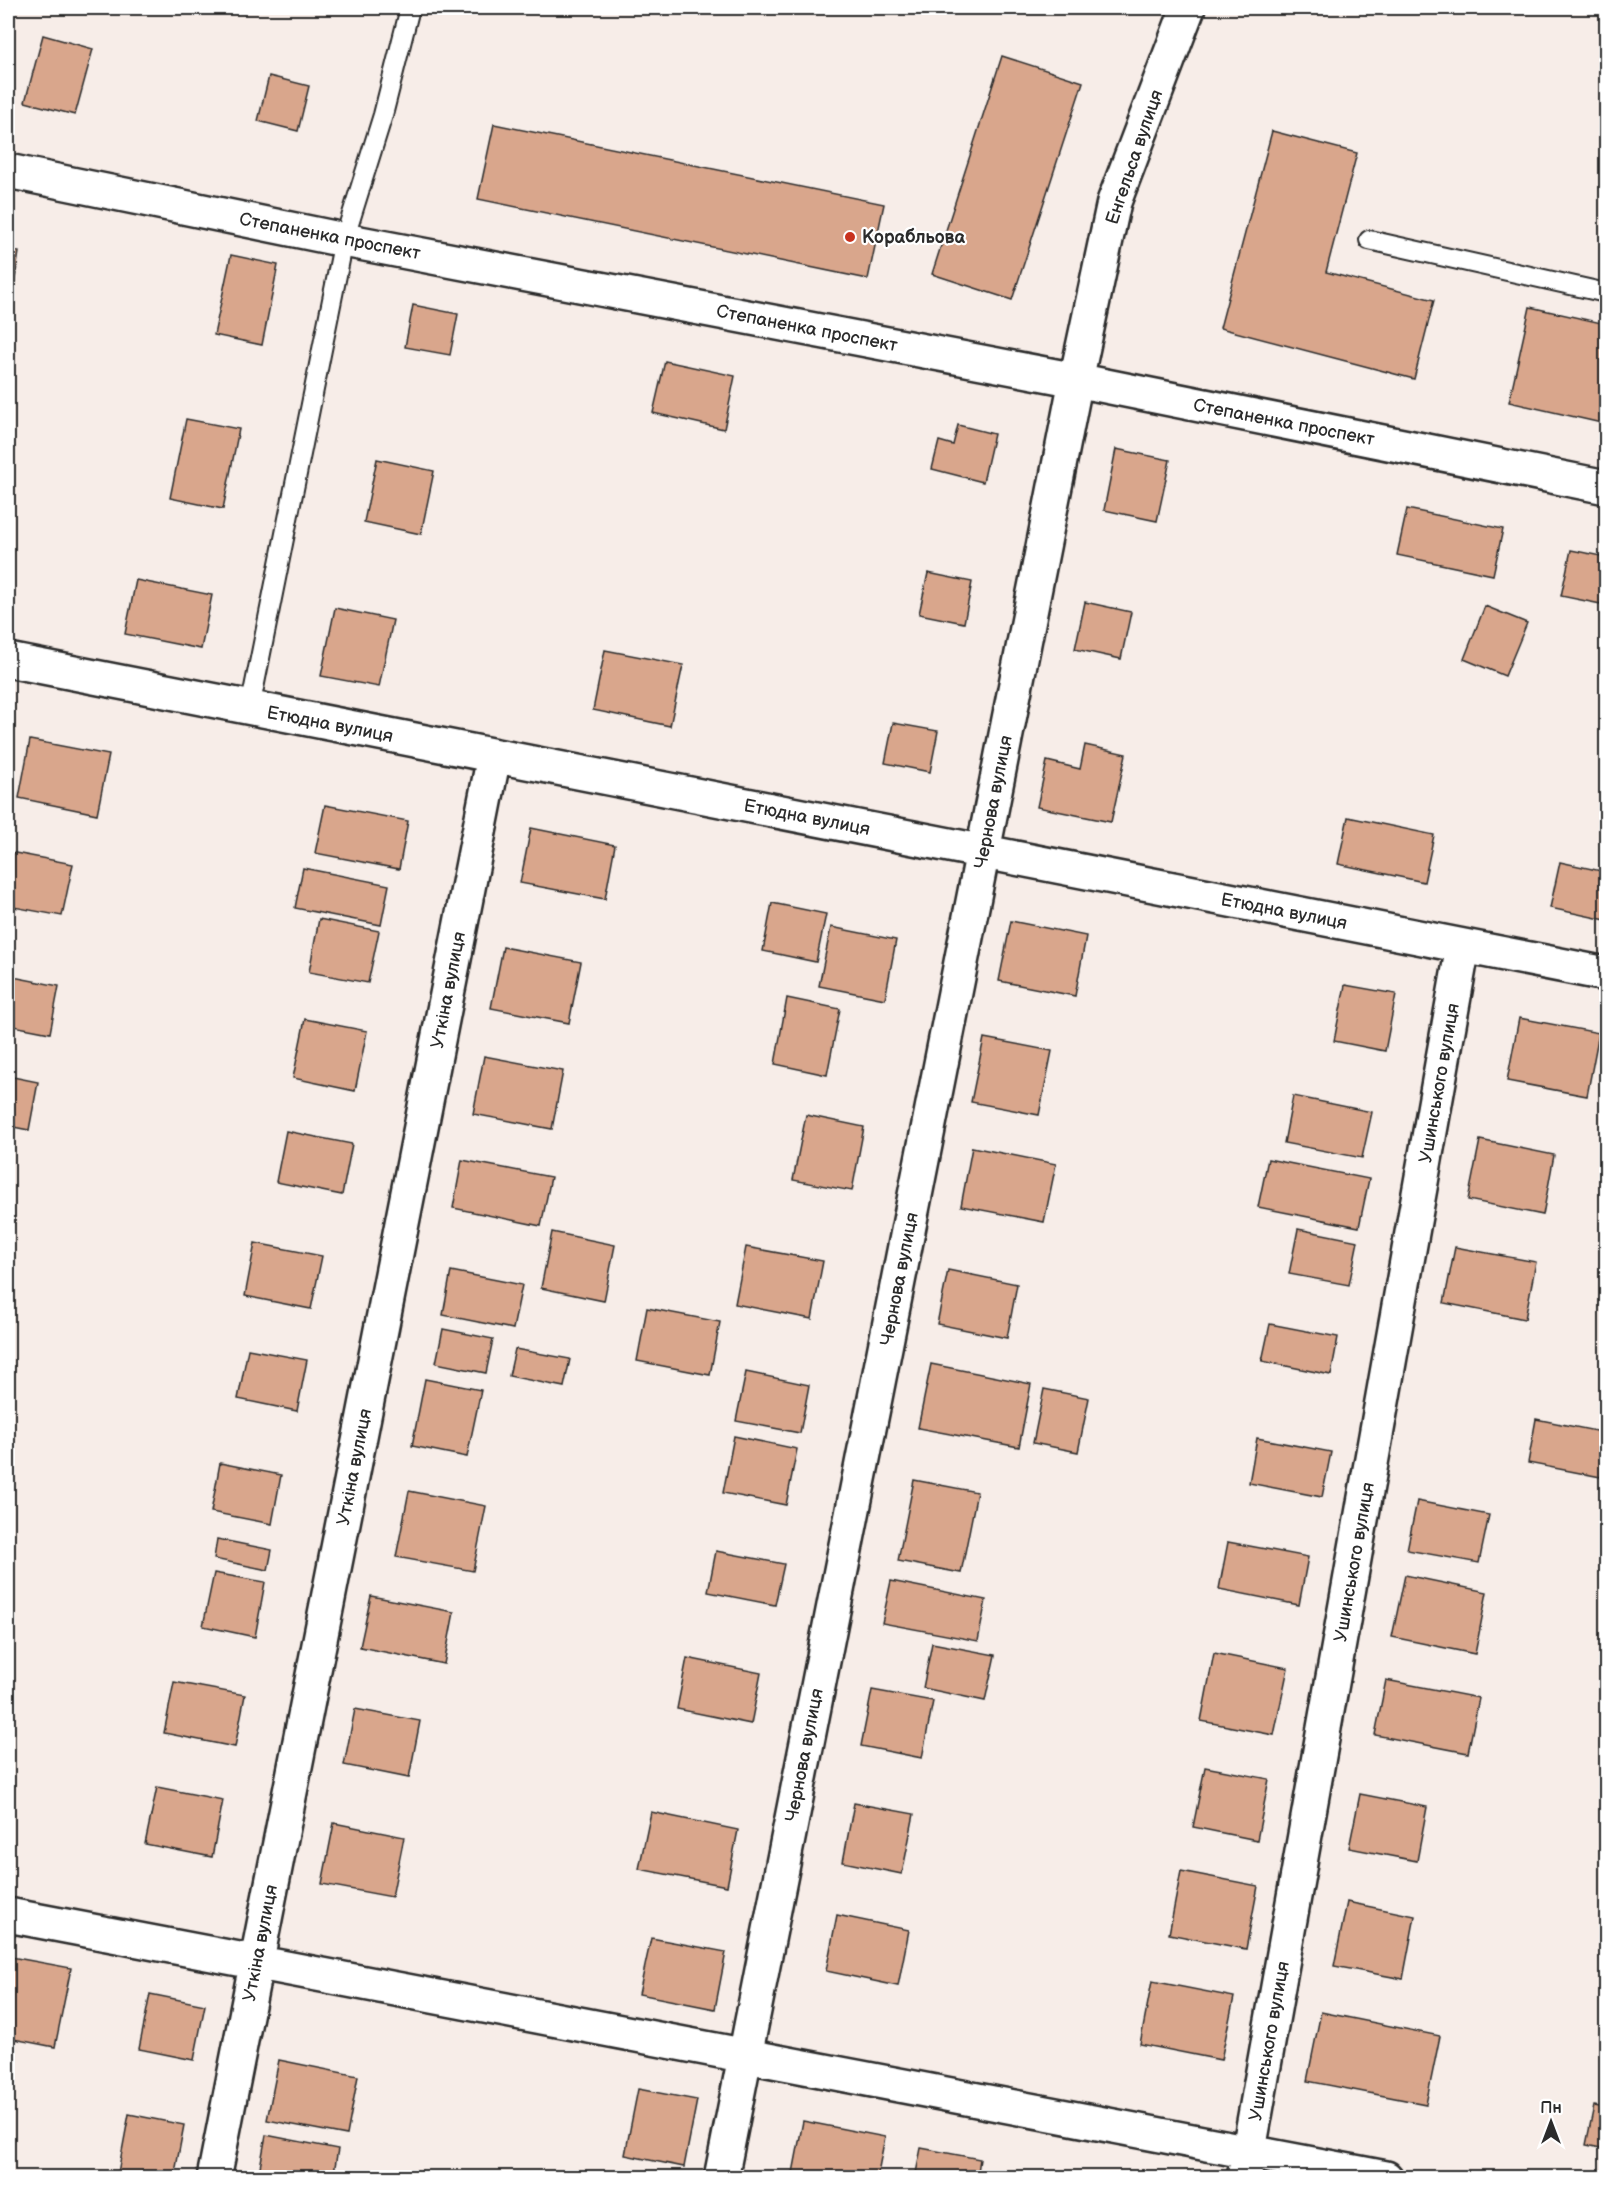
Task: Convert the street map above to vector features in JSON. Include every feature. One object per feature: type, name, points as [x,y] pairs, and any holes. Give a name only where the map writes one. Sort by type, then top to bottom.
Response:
[{"type":"street","name":"Енгельса вулиця","points":[[1076,380],[1114,202],[1188,8]]},
{"type":"street","name":"Степаненка проспект","points":[[8,171],[344,240],[1076,380],[1606,487]]},
{"type":"street","name":"Чернова вулиця","points":[[721,2178],[1076,380]]},
{"type":"street","name":"Етюдна вулиця","points":[[8,660],[1606,974]]},
{"type":"street","name":"Уткіна вулиця","points":[[214,2178],[494,756]]},
{"type":"street","name":"Ушинського вулиця","points":[[1247,2164],[1463,946]]},
{"type":"street","points":[[8,1915],[745,2055],[1247,2164],[1386,2178]]},
{"type":"lane","points":[[250,708],[344,240],[383,115],[410,8]]},
{"type":"lane","points":[[1369,240],[1606,293]]},
{"type":"building","points":[[43,35],[93,49],[75,115],[25,102]]},
{"type":"building","points":[[1002,56],[1083,82],[1012,300],[932,274]]},
{"type":"building","points":[[269,76],[309,86],[298,131],[258,121]]},
{"type":"building","points":[[494,124],[884,204],[868,279],[478,199]]},
{"type":"building","points":[[1272,131],[1357,153],[1326,272],[1434,300],[1414,379],[1220,328]]},
{"type":"building","points":[[8,250],[19,252],[14,286],[8,285]]},
{"type":"building","points":[[231,255],[278,265],[262,345],[214,335]]},
{"type":"building","points":[[413,305],[458,314],[450,355],[405,347]]},
{"type":"building","points":[[1530,307],[1606,324],[1606,424],[1509,402]]},
{"type":"building","points":[[665,361],[735,376],[724,429],[653,413]]},
{"type":"building","points":[[186,419],[239,429],[223,509],[170,498]]},
{"type":"building","points":[[958,425],[994,434],[983,482],[932,469],[939,441],[953,445]]},
{"type":"building","points":[[1116,449],[1170,460],[1157,521],[1104,510]]},
{"type":"building","points":[[377,459],[434,471],[421,534],[364,522]]},
{"type":"building","points":[[1407,509],[1503,529],[1493,575],[1397,555]]},
{"type":"building","points":[[1571,550],[1606,557],[1606,575],[1601,604],[1561,596]]},
{"type":"building","points":[[928,573],[972,582],[964,623],[919,614]]},
{"type":"building","points":[[136,580],[212,595],[201,649],[125,634]]},
{"type":"building","points":[[1085,602],[1131,612],[1121,659],[1075,649]]},
{"type":"building","points":[[1485,606],[1527,623],[1505,676],[1464,659]]},
{"type":"building","points":[[335,608],[393,620],[379,687],[321,676]]},
{"type":"building","points":[[605,650],[683,665],[670,726],[593,710]]},
{"type":"building","points":[[893,723],[938,731],[930,772],[885,763]]},
{"type":"building","points":[[30,740],[109,755],[97,814],[19,798]]},
{"type":"building","points":[[1085,745],[1126,754],[1111,822],[1037,807],[1047,761],[1080,769]]},
{"type":"building","points":[[325,805],[408,821],[399,869],[315,853]]},
{"type":"building","points":[[1348,817],[1434,835],[1424,882],[1338,864]]},
{"type":"building","points":[[531,828],[615,845],[605,899],[520,883]]},
{"type":"building","points":[[10,852],[73,864],[62,916],[8,906]]},
{"type":"building","points":[[1560,862],[1606,872],[1606,920],[1550,908]]},
{"type":"building","points":[[303,868],[389,885],[381,925],[295,908]]},
{"type":"building","points":[[772,903],[826,914],[816,962],[763,951]]},
{"type":"building","points":[[319,919],[379,931],[368,983],[309,972]]},
{"type":"building","points":[[1011,921],[1086,936],[1075,996],[999,981]]},
{"type":"building","points":[[831,927],[896,940],[885,999],[819,986]]},
{"type":"building","points":[[503,947],[581,962],[569,1023],[491,1008]]},
{"type":"building","points":[[8,976],[59,986],[50,1033],[8,1025]]},
{"type":"building","points":[[1345,985],[1396,994],[1385,1051],[1334,1041]]},
{"type":"building","points":[[787,998],[840,1009],[827,1075],[775,1064]]},
{"type":"building","points":[[1519,1018],[1599,1033],[1587,1096],[1507,1081]]},
{"type":"building","points":[[305,1019],[367,1031],[355,1091],[293,1078]]},
{"type":"building","points":[[984,1038],[1052,1051],[1039,1115],[971,1102]]},
{"type":"building","points":[[484,1056],[563,1071],[552,1129],[473,1114]]},
{"type":"building","points":[[8,1076],[38,1082],[29,1130],[8,1126]]},
{"type":"building","points":[[1293,1096],[1372,1112],[1362,1158],[1284,1143]]},
{"type":"building","points":[[806,1115],[864,1127],[852,1191],[793,1180]]},
{"type":"building","points":[[286,1131],[352,1144],[342,1195],[276,1182]]},
{"type":"building","points":[[1480,1140],[1554,1155],[1543,1215],[1468,1200]]},
{"type":"building","points":[[972,1147],[1056,1164],[1044,1222],[961,1206]]},
{"type":"building","points":[[1268,1159],[1369,1179],[1359,1227],[1258,1207]]},
{"type":"building","points":[[462,1160],[551,1177],[541,1226],[453,1208]]},
{"type":"building","points":[[1298,1229],[1358,1241],[1349,1285],[1289,1274]]},
{"type":"building","points":[[552,1232],[615,1245],[604,1301],[541,1288]]},
{"type":"building","points":[[255,1243],[322,1256],[311,1309],[245,1296]]},
{"type":"building","points":[[746,1247],[823,1261],[812,1319],[735,1304]]},
{"type":"building","points":[[1455,1247],[1536,1262],[1525,1319],[1444,1303]]},
{"type":"building","points":[[948,1270],[1017,1284],[1007,1338],[937,1324]]},
{"type":"building","points":[[451,1271],[522,1285],[513,1329],[443,1315]]},
{"type":"building","points":[[647,1308],[720,1322],[710,1375],[637,1361]]},
{"type":"building","points":[[1270,1324],[1338,1337],[1331,1375],[1262,1361]]},
{"type":"building","points":[[443,1329],[493,1339],[486,1373],[436,1363]]},
{"type":"building","points":[[248,1349],[307,1360],[297,1411],[238,1399]]},
{"type":"building","points":[[515,1349],[570,1359],[564,1387],[509,1376]]},
{"type":"building","points":[[931,1364],[1031,1384],[1019,1447],[918,1428]]},
{"type":"building","points":[[746,1372],[809,1385],[800,1433],[736,1421]]},
{"type":"building","points":[[425,1379],[481,1390],[467,1457],[412,1446]]},
{"type":"building","points":[[1044,1389],[1089,1398],[1078,1452],[1033,1443]]},
{"type":"building","points":[[1536,1419],[1606,1433],[1606,1478],[1528,1463]]},
{"type":"building","points":[[734,1436],[797,1449],[786,1505],[723,1493]]},
{"type":"building","points":[[1257,1438],[1331,1452],[1322,1497],[1249,1483]]},
{"type":"building","points":[[220,1463],[281,1475],[272,1524],[211,1512]]},
{"type":"building","points":[[914,1480],[977,1492],[961,1573],[898,1561]]},
{"type":"building","points":[[409,1491],[486,1506],[473,1571],[396,1557]]},
{"type":"building","points":[[1417,1501],[1489,1515],[1479,1563],[1407,1550]]},
{"type":"building","points":[[217,1539],[272,1550],[268,1570],[214,1559]]},
{"type":"building","points":[[1228,1542],[1308,1557],[1299,1605],[1219,1589]]},
{"type":"building","points":[[716,1551],[784,1564],[775,1605],[708,1592]]},
{"type":"building","points":[[214,1573],[265,1582],[255,1637],[203,1626]]},
{"type":"building","points":[[1405,1575],[1487,1592],[1475,1654],[1392,1637]]},
{"type":"building","points":[[891,1581],[986,1600],[978,1641],[882,1623]]},
{"type":"building","points":[[371,1596],[454,1612],[444,1664],[360,1647]]},
{"type":"building","points":[[932,1643],[995,1655],[985,1701],[923,1688]]},
{"type":"building","points":[[1214,1653],[1288,1668],[1274,1735],[1201,1721]]},
{"type":"building","points":[[687,1658],[761,1673],[751,1724],[677,1709]]},
{"type":"building","points":[[1386,1680],[1479,1698],[1468,1753],[1375,1735]]},
{"type":"building","points":[[174,1682],[245,1695],[235,1747],[164,1733]]},
{"type":"building","points":[[872,1690],[933,1701],[922,1758],[861,1746]]},
{"type":"building","points":[[355,1709],[420,1721],[409,1778],[344,1765]]},
{"type":"building","points":[[1205,1767],[1269,1779],[1257,1840],[1193,1827]]},
{"type":"building","points":[[157,1787],[223,1800],[212,1857],[145,1844]]},
{"type":"building","points":[[1360,1794],[1427,1807],[1417,1861],[1349,1848]]},
{"type":"building","points":[[854,1803],[914,1814],[902,1874],[843,1862]]},
{"type":"building","points":[[651,1812],[738,1830],[727,1886],[639,1869]]},
{"type":"building","points":[[334,1823],[404,1837],[392,1897],[322,1884]]},
{"type":"building","points":[[1181,1871],[1258,1886],[1246,1949],[1169,1934]]},
{"type":"building","points":[[1347,1902],[1415,1916],[1403,1979],[1334,1966]]},
{"type":"building","points":[[837,1915],[909,1930],[898,1986],[826,1971]]},
{"type":"building","points":[[651,1938],[726,1952],[715,2009],[639,1994]]},
{"type":"building","points":[[11,1957],[71,1968],[55,2047],[8,2038],[8,1977]]},
{"type":"building","points":[[1152,1981],[1234,1997],[1221,2060],[1140,2044]]},
{"type":"building","points":[[150,1994],[205,2005],[194,2060],[139,2049]]},
{"type":"building","points":[[1321,2012],[1440,2036],[1426,2104],[1307,2081]]},
{"type":"building","points":[[279,2060],[358,2076],[347,2135],[267,2120]]},
{"type":"building","points":[[638,2089],[697,2100],[684,2167],[625,2155]]},
{"type":"building","points":[[1594,2106],[1606,2108],[1606,2149],[1586,2145]]},
{"type":"building","points":[[129,2114],[184,2125],[174,2178],[117,2178]]},
{"type":"building","points":[[803,2121],[885,2137],[877,2178],[792,2178]]},
{"type":"building","points":[[266,2135],[338,2149],[333,2178],[258,2178]]},
{"type":"building","points":[[921,2148],[980,2159],[977,2178],[915,2178]]},
{"type":"place","name":"Корабльова","points":[[850,237]]}]
